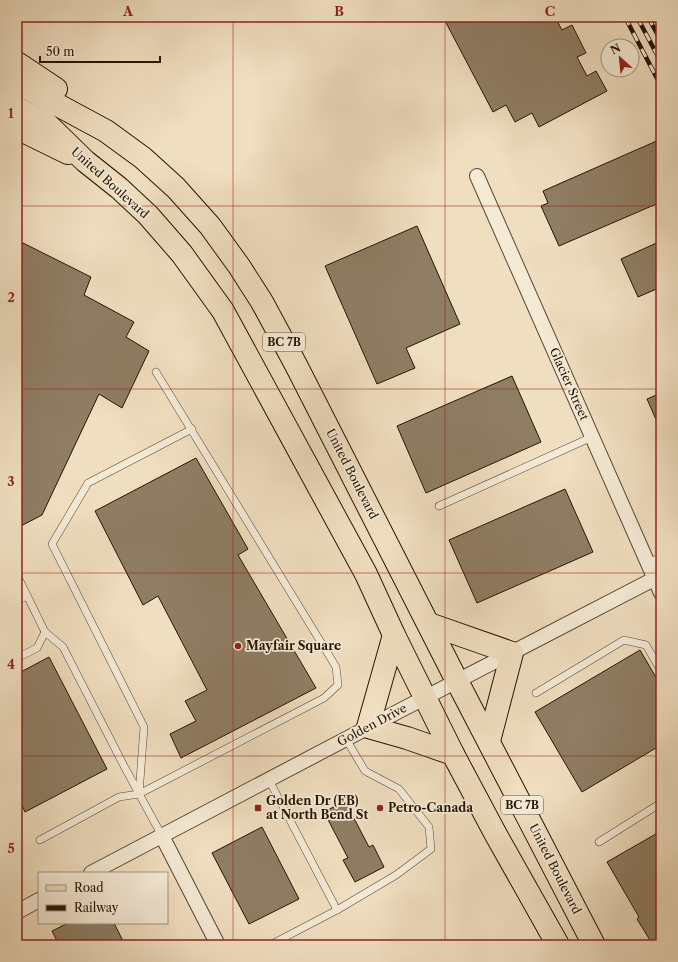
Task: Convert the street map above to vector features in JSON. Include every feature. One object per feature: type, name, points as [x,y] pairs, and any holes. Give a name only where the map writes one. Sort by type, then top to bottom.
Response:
[{"type":"main road","points":[[17,63],[67,96],[106,131]]},
{"type":"main road","name":"United Boulevard","points":[[17,83],[106,131],[143,158],[176,188],[210,226],[239,266],[262,302],[296,365],[457,681],[594,945]]},
{"type":"main road","name":"United Boulevard","points":[[17,108],[46,123],[85,161],[119,188],[148,215],[182,254],[223,311],[366,574],[394,635],[453,754],[495,833],[558,945]]},
{"type":"main road","points":[[17,128],[85,161]]},
{"type":"main road","points":[[429,624],[512,653],[489,741]]},
{"type":"main road","points":[[394,635],[368,727],[407,738],[453,754]]},
{"type":"street","name":"Glacier Street","points":[[477,176],[661,593]]},
{"type":"street","name":"Golden Drive","points":[[93,872],[425,697],[654,579]]},
{"type":"street","points":[[162,836],[218,945]]},
{"type":"street","points":[[17,912],[38,901]]},
{"type":"lane","points":[[40,840],[119,797],[139,794],[324,698],[338,685],[336,667],[156,372]]},
{"type":"lane","points":[[139,794],[144,727],[52,544],[88,483],[192,429]]},
{"type":"lane","points":[[439,506],[592,437]]},
{"type":"lane","points":[[647,564],[661,557]]},
{"type":"lane","points":[[17,575],[46,632],[64,647],[162,836]]},
{"type":"lane","points":[[17,601],[27,596]]},
{"type":"lane","points":[[17,658],[37,648],[46,632]]},
{"type":"lane","points":[[536,693],[624,640],[646,645],[661,671]]},
{"type":"lane","points":[[270,945],[337,910],[396,875],[431,849],[429,827],[399,789],[364,771],[346,739]]},
{"type":"lane","points":[[269,780],[337,910]]},
{"type":"lane","points":[[599,842],[661,803]]},
{"type":"lane","points":[[17,937],[21,945]]},
{"type":"building","points":[[443,17],[555,17],[562,30],[572,25],[586,53],[577,57],[587,76],[596,71],[607,91],[539,127],[532,113],[515,122],[506,105],[493,112]]},
{"type":"building","points":[[661,139],[661,202],[559,246],[541,206],[548,203],[543,191]]},
{"type":"building","points":[[417,226],[460,324],[406,348],[415,368],[377,384],[325,266]]},
{"type":"building","points":[[17,240],[91,277],[84,295],[134,322],[126,337],[149,351],[122,408],[99,394],[42,515],[17,528]]},
{"type":"building","points":[[661,241],[661,287],[638,297],[621,259]]},
{"type":"building","points":[[512,376],[541,442],[426,493],[397,426]]},
{"type":"building","points":[[661,393],[661,431],[647,399]]},
{"type":"building","name":"Mayfair Square","points":[[196,458],[248,549],[238,555],[316,688],[181,758],[170,734],[196,721],[185,701],[207,690],[158,596],[143,605],[95,511]]},
{"type":"building","points":[[565,489],[593,552],[477,603],[449,540]]},
{"type":"building","points":[[640,650],[661,686],[661,745],[582,792],[535,712]]},
{"type":"building","points":[[49,657],[107,769],[25,812],[17,795],[17,674]]},
{"type":"building","points":[[345,801],[369,847],[373,845],[384,867],[355,882],[343,860],[348,858],[324,812]]},
{"type":"building","points":[[262,827],[299,899],[249,924],[212,853]]},
{"type":"building","points":[[661,831],[661,945],[653,945],[637,919],[639,917],[607,862]]},
{"type":"building","points":[[66,924],[114,924],[125,945],[59,945],[52,931]]},
{"type":"railway","points":[[625,17],[661,86]]},
{"type":"railway","points":[[637,17],[661,62]]},
{"type":"railway","points":[[648,17],[661,41]]},
{"type":"place","name":"Mayfair Square","points":[[238,646]]},
{"type":"place","name":"Golden Dr (EB) at North Bend St","points":[[258,808]]},
{"type":"place","name":"Petro-Canada","points":[[380,808]]}]
